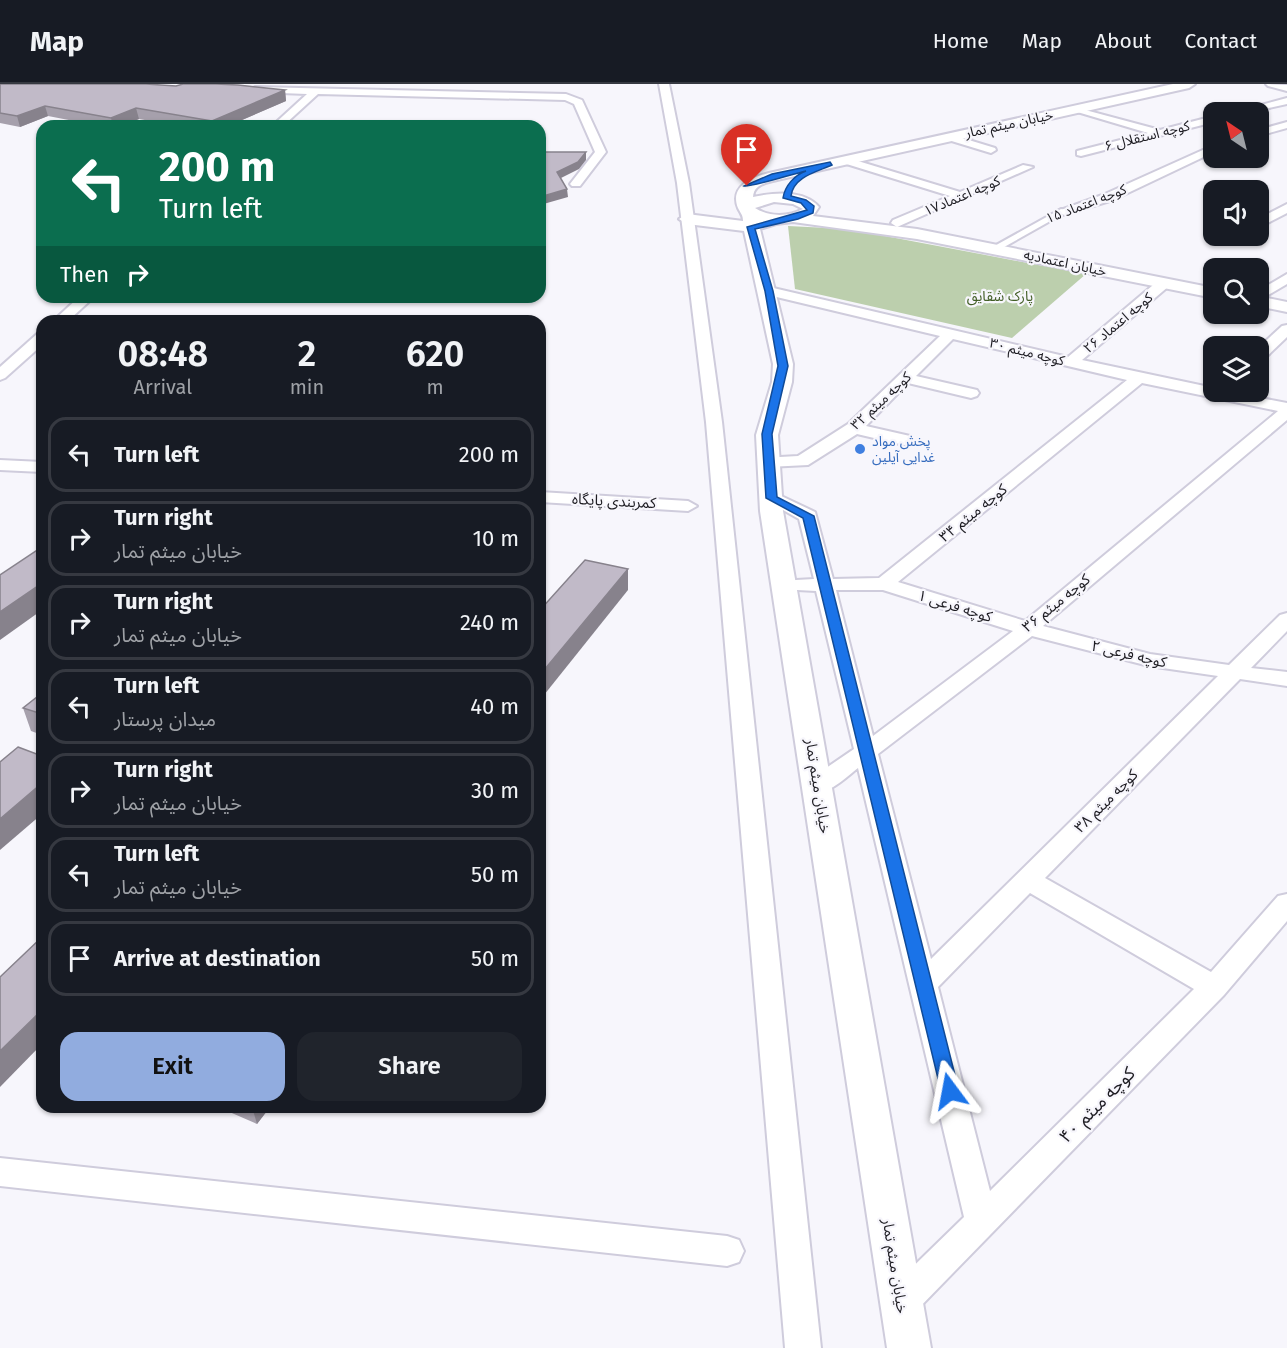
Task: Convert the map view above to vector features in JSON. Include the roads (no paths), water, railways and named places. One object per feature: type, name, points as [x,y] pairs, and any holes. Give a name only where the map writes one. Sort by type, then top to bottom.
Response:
[{"type":"street","points":[[664,84],[687,219],[714,422],[803,1348]]},
{"type":"street","name":"خیابان میثم تمار","points":[[909,1348],[785,585],[774,541],[767,434],[783,366],[769,291],[743,194],[747,186],[755,182],[1189,84]]},
{"type":"street","points":[[1271,84],[1287,88]]},
{"type":"street","points":[[246,90],[566,97],[578,102],[601,152],[576,184]]},
{"type":"street","points":[[284,120],[315,92]]},
{"type":"street","points":[[1269,105],[1287,101]]},
{"type":"street","points":[[1078,109],[1158,133]]},
{"type":"street","name":"کوچه استقلال ۶","points":[[1081,153],[1203,122]]},
{"type":"street","points":[[1269,130],[1287,125]]},
{"type":"street","points":[[949,137],[991,150]]},
{"type":"street","name":"کوچه اعتماد ۱۵","points":[[994,249],[1064,211],[1109,197],[1203,153]]},
{"type":"street","points":[[837,162],[962,196]]},
{"type":"street","name":"خیابان میثم تمار","points":[[787,198],[790,186],[800,176],[837,162]]},
{"type":"street","name":"کوچه اعتماد۱۷","points":[[897,223],[1027,167]]},
{"type":"street","name":"خیابان اعتمادیه","points":[[749,216],[753,201],[787,198],[897,223],[913,229],[917,234]]},
{"type":"street","points":[[687,219],[749,216],[789,218],[810,211],[811,207],[804,202]]},
{"type":"street","points":[[1269,218],[1287,208]]},
{"type":"street","name":"خیابان اعتمادیه","points":[[789,218],[864,226],[902,234],[917,234],[1203,291]]},
{"type":"street","points":[[1269,291],[1287,278]]},
{"type":"street","name":"کوچه اعتماد ۲۶","points":[[1071,362],[1164,283]]},
{"type":"street","name":"کوچه میثم ۳۰","points":[[769,291],[1139,378],[1203,390]]},
{"type":"street","points":[[1269,302],[1287,308]]},
{"type":"street","points":[[67,315],[80,303]]},
{"type":"street","points":[[1269,346],[1287,329]]},
{"type":"street","name":"کوچه میثم ۳۲","points":[[768,462],[802,461],[854,428],[951,333]]},
{"type":"street","points":[[0,375],[36,342]]},
{"type":"street","points":[[905,378],[970,393]]},
{"type":"street","name":"کوچه میثم ۳۴","points":[[884,584],[1139,378]]},
{"type":"street","name":"کوچه میثم ۳۰","points":[[1256,402],[1287,410]]},
{"type":"street","name":"کوچه میثم ۳۶","points":[[818,785],[868,752],[1025,628],[1287,410]]},
{"type":"street","points":[[854,428],[904,440]]},
{"type":"street","points":[[0,465],[36,467]]},
{"type":"street","name":"کمربندی پایگاه","points":[[546,497],[688,506]]},
{"type":"street","points":[[771,498],[808,516],[868,752],[981,1221]]},
{"type":"street","points":[[785,585],[884,584]]},
{"type":"street","name":"کوچه فرعی ۱","points":[[884,584],[1025,628]]},
{"type":"street","name":"کوچه میثم ۳۸","points":[[924,983],[1287,619]]},
{"type":"street","name":"کوچه فرعی ۲","points":[[1025,628],[1149,660],[1287,679]]},
{"type":"street","points":[[1028,880],[1214,987]]},
{"type":"street","name":"کوچه میثم ۴۰","points":[[901,1302],[1214,987],[1287,903]]},
{"type":"street","points":[[0,1172],[728,1251]]},
{"type":"place","name":"پخش مواد غدایی آیلین","points":[[860,449]]},
{"type":"park label","name":"پارک شقایق","points":[[1000,296]]}]
